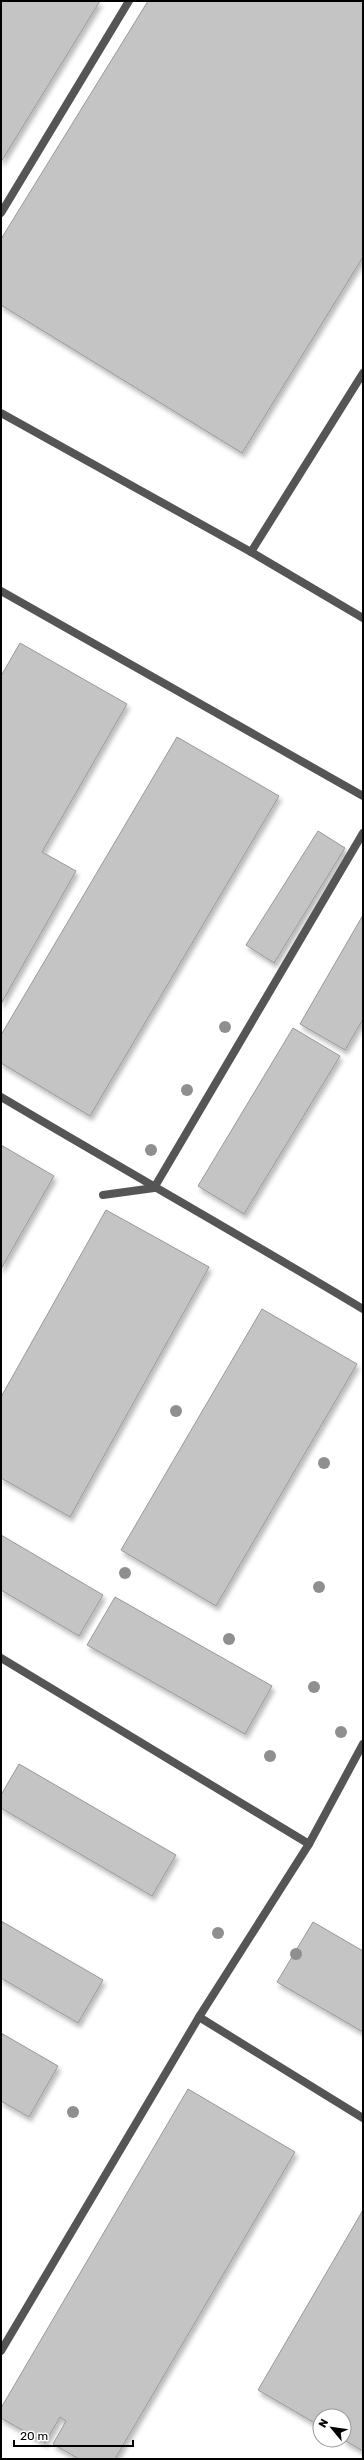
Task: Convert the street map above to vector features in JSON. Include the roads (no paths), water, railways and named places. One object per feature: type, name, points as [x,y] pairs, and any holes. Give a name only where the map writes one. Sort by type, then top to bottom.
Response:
[{"type":"lane","points":[[1,213],[129,1]]},
{"type":"lane","points":[[252,552],[363,373]]},
{"type":"lane","points":[[1,413],[252,552],[363,618]]},
{"type":"lane","points":[[1,591],[363,796]]},
{"type":"lane","points":[[154,1188],[363,833]]},
{"type":"lane","points":[[1,1097],[154,1188],[228,1227],[363,1309]]},
{"type":"lane","points":[[103,1194],[154,1188]]},
{"type":"lane","points":[[1,1658],[309,1844]]},
{"type":"lane","points":[[1,2351],[199,2017],[309,1844],[363,1744]]},
{"type":"lane","points":[[199,2017],[363,2118]]}]
